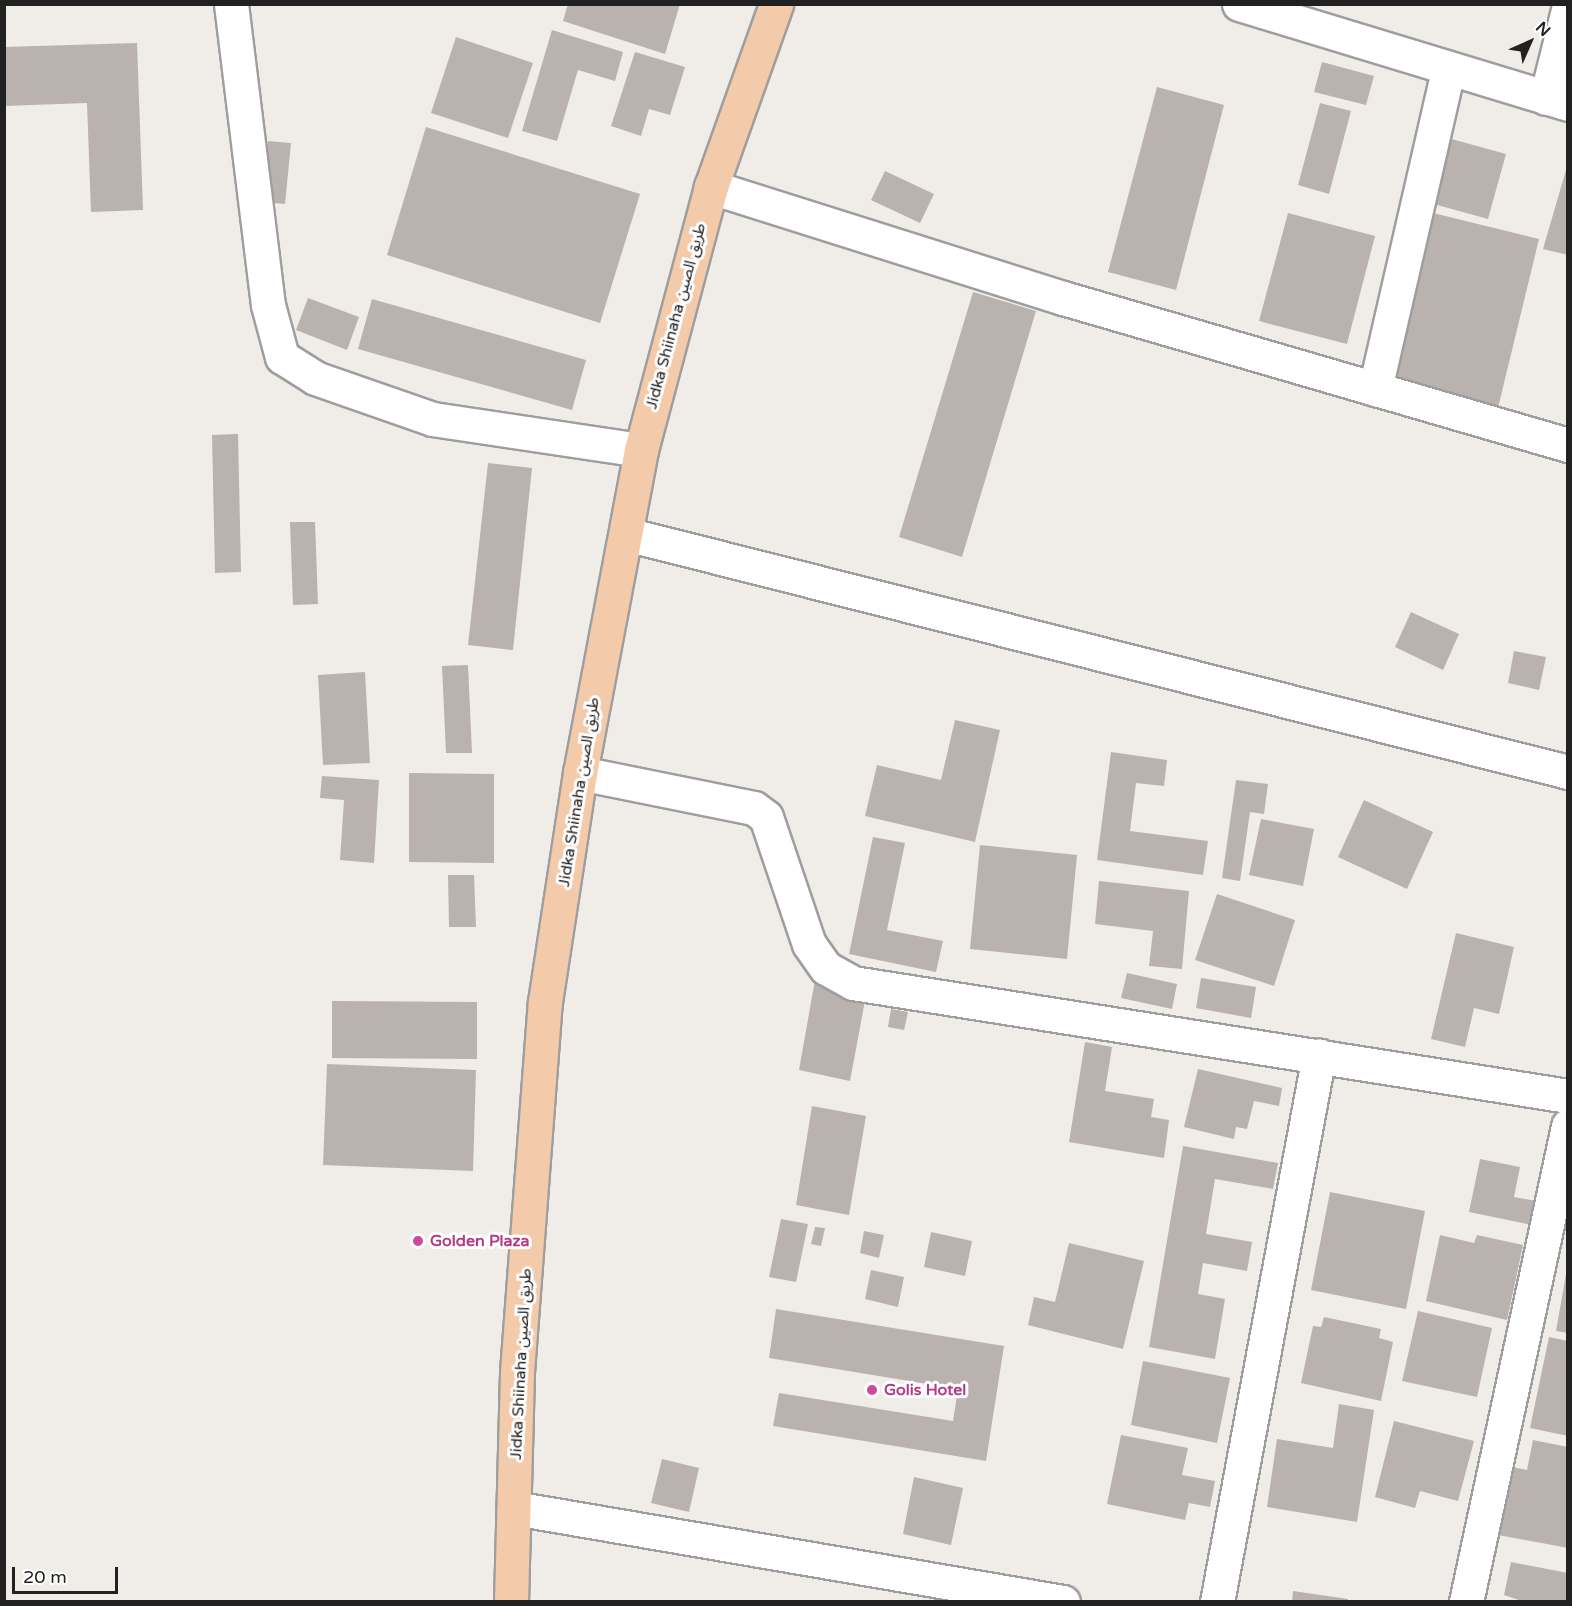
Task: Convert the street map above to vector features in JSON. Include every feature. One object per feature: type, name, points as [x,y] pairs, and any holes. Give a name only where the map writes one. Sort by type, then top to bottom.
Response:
[{"type":"main road","name":"Jidka Shiinaha طريق الصين","points":[[511,1602],[517,1371],[546,1002],[580,773],[641,450],[711,187],[776,4]]},
{"type":"street","points":[[231,4],[268,305],[282,357],[315,378],[434,419],[641,450]]},
{"type":"street","points":[[1239,4],[1448,70],[1557,101],[1568,10]]},
{"type":"street","points":[[1375,389],[1448,70]]},
{"type":"street","points":[[711,187],[1063,298],[1568,445]]},
{"type":"street","points":[[626,534],[1568,772]]},
{"type":"street","points":[[580,773],[753,808],[766,817],[809,944],[826,968],[853,983],[1319,1054],[1568,1096]]},
{"type":"street","points":[[1217,1602],[1319,1054]]},
{"type":"street","points":[[1466,1602],[1568,1126]]},
{"type":"street","points":[[514,1508],[1063,1602]]},
{"type":"building","points":[[568,4],[680,4],[665,54],[563,21]]},
{"type":"building","points":[[552,30],[623,52],[615,81],[578,70],[557,141],[522,131]]},
{"type":"building","points":[[456,37],[533,63],[508,138],[431,113]]},
{"type":"building","points":[[137,43],[143,210],[91,212],[87,103],[4,106],[4,47]]},
{"type":"building","points":[[635,52],[685,67],[670,115],[649,109],[641,136],[611,126]]},
{"type":"building","points":[[1322,62],[1374,76],[1366,105],[1314,92]]},
{"type":"building","points":[[1157,87],[1224,105],[1176,290],[1108,272]]},
{"type":"building","points":[[1320,103],[1351,111],[1329,194],[1298,185]]},
{"type":"building","points":[[426,127],[640,194],[600,323],[387,255]]},
{"type":"building","points":[[1448,138],[1506,154],[1488,219],[1430,203]]},
{"type":"building","points":[[268,141],[291,143],[285,204],[262,202]]},
{"type":"building","points":[[1568,163],[1568,255],[1543,249]]},
{"type":"building","points":[[885,171],[934,194],[920,223],[871,200]]},
{"type":"building","points":[[1288,213],[1375,236],[1347,344],[1259,321]]},
{"type":"building","points":[[1433,213],[1539,239],[1497,412],[1392,385]]},
{"type":"building","points":[[973,292],[1036,311],[962,557],[899,537]]},
{"type":"building","points":[[308,298],[359,317],[347,350],[296,330]]},
{"type":"building","points":[[372,299],[586,360],[572,410],[358,349]]},
{"type":"building","points":[[238,434],[241,572],[215,573],[212,435]]},
{"type":"building","points":[[488,463],[532,468],[513,650],[468,645]]},
{"type":"building","points":[[290,522],[315,522],[318,604],[293,605]]},
{"type":"building","points":[[1411,612],[1459,634],[1443,670],[1395,647]]},
{"type":"building","points":[[1514,651],[1546,657],[1539,690],[1508,683]]},
{"type":"building","points":[[468,665],[472,753],[446,753],[442,666]]},
{"type":"building","points":[[365,672],[370,763],[323,765],[318,675]]},
{"type":"building","points":[[955,720],[1000,730],[975,842],[865,816],[877,765],[941,780]]},
{"type":"building","points":[[1111,752],[1167,760],[1164,786],[1136,783],[1130,831],[1208,841],[1203,875],[1097,860]]},
{"type":"building","points":[[409,773],[494,774],[494,863],[409,862]]},
{"type":"building","points":[[322,776],[379,780],[374,863],[340,860],[344,800],[320,798]]},
{"type":"building","points":[[1236,780],[1268,784],[1264,814],[1250,812],[1240,881],[1222,878]]},
{"type":"building","points":[[1364,800],[1433,832],[1407,889],[1338,857]]},
{"type":"building","points":[[1261,819],[1314,829],[1303,886],[1249,875]]},
{"type":"building","points":[[873,837],[905,843],[887,930],[943,941],[936,972],[849,954]]},
{"type":"building","points":[[980,845],[1077,855],[1067,959],[970,949]]},
{"type":"building","points":[[448,875],[474,875],[476,927],[449,927]]},
{"type":"building","points":[[1099,881],[1189,891],[1182,969],[1149,966],[1153,931],[1095,924]]},
{"type":"building","points":[[1217,894],[1295,920],[1274,986],[1195,960]]},
{"type":"building","points":[[1456,933],[1514,947],[1499,1014],[1474,1008],[1465,1047],[1431,1039]]},
{"type":"building","points":[[1127,973],[1177,984],[1172,1009],[1121,998]]},
{"type":"building","points":[[1201,978],[1256,987],[1251,1018],[1196,1008]]},
{"type":"building","points":[[815,980],[867,990],[850,1081],[799,1070]]},
{"type":"building","points":[[332,1001],[477,1002],[477,1059],[332,1058]]},
{"type":"building","points":[[891,1009],[908,1012],[904,1030],[888,1027]]},
{"type":"building","points":[[1085,1042],[1112,1047],[1105,1091],[1154,1099],[1151,1117],[1169,1120],[1164,1158],[1069,1142]]},
{"type":"building","points":[[327,1064],[476,1070],[473,1171],[323,1165]]},
{"type":"building","points":[[1198,1069],[1282,1088],[1279,1106],[1254,1101],[1247,1129],[1236,1127],[1234,1139],[1184,1127]]},
{"type":"building","points":[[812,1106],[866,1116],[849,1215],[796,1205]]},
{"type":"building","points":[[1183,1146],[1278,1163],[1273,1189],[1215,1179],[1206,1234],[1252,1242],[1247,1271],[1203,1263],[1198,1294],[1225,1299],[1215,1359],[1149,1347]]},
{"type":"building","points":[[1480,1159],[1520,1167],[1514,1197],[1536,1201],[1541,1171],[1548,1172],[1537,1226],[1469,1212]]},
{"type":"building","points":[[1330,1192],[1425,1211],[1406,1309],[1311,1290]]},
{"type":"building","points":[[781,1219],[808,1224],[796,1282],[769,1277]]},
{"type":"building","points":[[815,1227],[825,1228],[821,1246],[811,1244]]},
{"type":"building","points":[[864,1231],[884,1235],[879,1258],[860,1253]]},
{"type":"building","points":[[931,1232],[972,1241],[965,1276],[924,1267]]},
{"type":"building","points":[[1440,1235],[1474,1243],[1477,1235],[1523,1245],[1507,1320],[1426,1301]]},
{"type":"building","points":[[1069,1243],[1144,1261],[1123,1349],[1028,1325],[1034,1297],[1055,1302]]},
{"type":"building","points":[[871,1270],[904,1277],[898,1307],[865,1299]]},
{"type":"building","points":[[1566,1274],[1568,1274],[1568,1333],[1556,1331]]},
{"type":"building","points":[[776,1309],[1004,1346],[986,1461],[773,1426],[779,1393],[953,1421],[958,1389],[769,1358]]},
{"type":"building","points":[[1418,1311],[1492,1328],[1477,1397],[1402,1381]]},
{"type":"building","points":[[1324,1317],[1381,1329],[1379,1338],[1393,1342],[1381,1401],[1301,1383],[1313,1326],[1321,1327]]},
{"type":"building","points":[[1549,1337],[1568,1341],[1568,1436],[1530,1428]]},
{"type":"building","points":[[1143,1361],[1230,1378],[1217,1443],[1131,1425]]},
{"type":"building","points":[[1339,1404],[1374,1410],[1357,1522],[1267,1507],[1277,1439],[1333,1448]]},
{"type":"building","points":[[1394,1421],[1474,1441],[1458,1501],[1420,1491],[1415,1508],[1375,1497]]},
{"type":"building","points":[[1121,1435],[1188,1448],[1182,1475],[1215,1481],[1210,1507],[1189,1503],[1185,1520],[1107,1504]]},
{"type":"building","points":[[1533,1440],[1568,1447],[1568,1548],[1498,1535],[1512,1467],[1527,1470]]},
{"type":"building","points":[[662,1459],[699,1468],[689,1512],[651,1503]]},
{"type":"building","points":[[914,1477],[963,1488],[951,1545],[903,1534]]},
{"type":"building","points":[[1511,1562],[1568,1573],[1568,1602],[1525,1602],[1504,1595]]},
{"type":"building","points":[[1293,1591],[1348,1599],[1348,1602],[1292,1602]]},
{"type":"place","name":"Golden Plaza","points":[[418,1241]]},
{"type":"place","name":"Golis Hotel","points":[[872,1390]]}]
